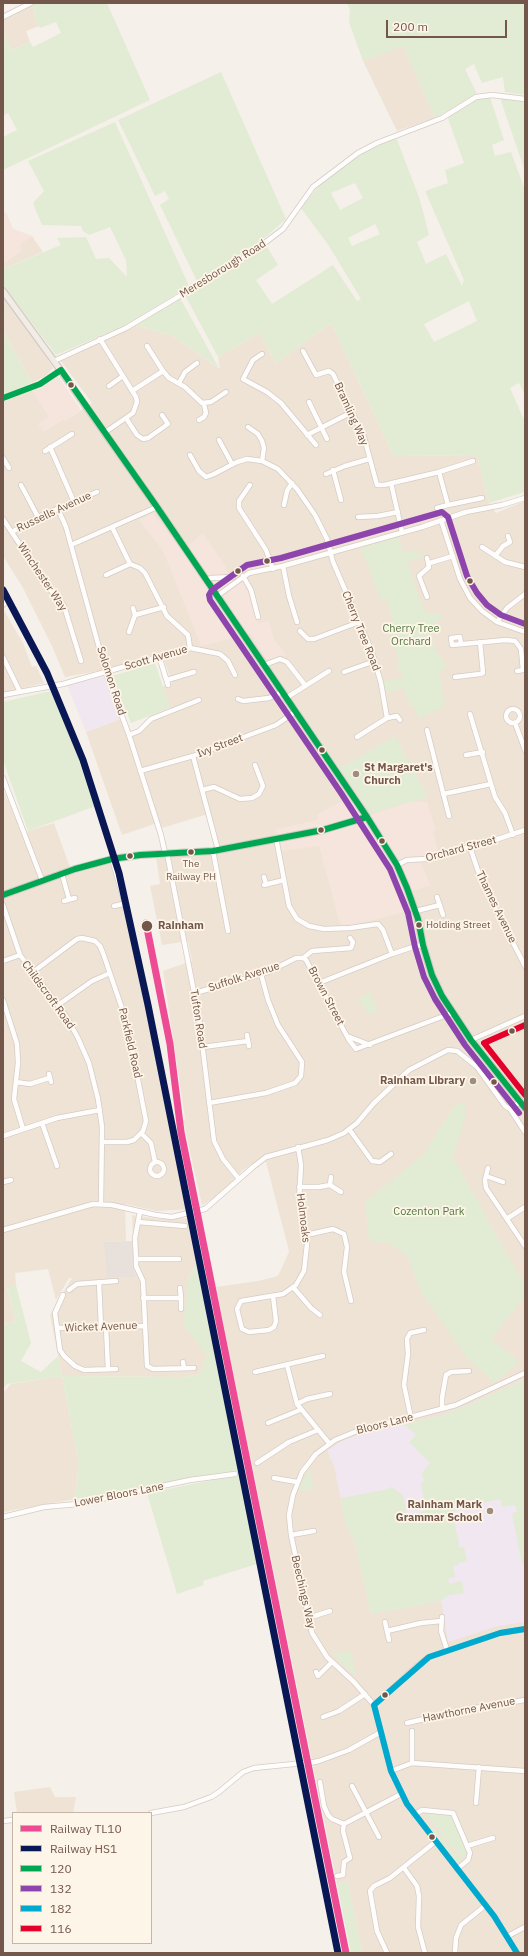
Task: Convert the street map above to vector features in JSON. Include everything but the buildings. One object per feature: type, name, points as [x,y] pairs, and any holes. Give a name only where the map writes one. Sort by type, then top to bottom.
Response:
[{"type":"main road","points":[[3,291],[61,370],[157,507],[367,817],[397,866],[416,912],[423,945],[437,986],[452,1013],[471,1040],[525,1108]]},
{"type":"main road","points":[[3,894],[42,880],[112,859],[166,853],[216,850],[323,830],[367,817]]},
{"type":"street","points":[[3,17],[31,3]]},
{"type":"street","name":"Meresborough Road","points":[[54,361],[126,328],[265,244],[283,229],[313,187],[358,153],[377,143],[442,118],[476,98],[492,95],[525,99]]},
{"type":"street","points":[[100,339],[137,400],[137,405],[133,413],[104,433]]},
{"type":"street","points":[[147,346],[169,378],[179,383],[204,404],[206,413],[204,417],[199,420]]},
{"type":"street","name":"Bramling Way","points":[[303,351],[316,376],[328,371],[332,372],[364,437],[377,485],[439,472],[473,461]]},
{"type":"street","points":[[262,354],[253,360],[243,379],[267,392],[282,403],[316,445]]},
{"type":"street","points":[[179,383],[185,372],[197,363]]},
{"type":"street","points":[[3,398],[40,384],[61,370]]},
{"type":"street","points":[[132,391],[163,371]]},
{"type":"street","points":[[109,386],[123,376]]},
{"type":"street","points":[[204,404],[211,402],[226,392]]},
{"type":"street","points":[[309,402],[327,439]]},
{"type":"street","points":[[307,435],[352,412]]},
{"type":"street","points":[[126,418],[139,437],[145,439],[168,424],[162,415]]},
{"type":"street","points":[[190,455],[199,471],[206,476],[214,474],[232,464],[247,460],[262,461],[264,448],[262,441],[258,434],[248,427]]},
{"type":"street","points":[[45,451],[72,434]]},
{"type":"street","points":[[220,440],[232,464]]},
{"type":"street","points":[[50,447],[74,502]]},
{"type":"street","points":[[3,458],[9,468]]},
{"type":"street","points":[[326,474],[333,470],[369,459]]},
{"type":"street","name":"Cherry Tree Road","points":[[262,461],[278,469],[292,483],[315,515],[327,539],[333,562],[375,661],[387,718]]},
{"type":"street","points":[[333,470],[341,500]]},
{"type":"street","points":[[439,472],[448,505]]},
{"type":"street","points":[[284,505],[287,491],[292,483]]},
{"type":"street","points":[[391,483],[402,532]]},
{"type":"street","points":[[21,485],[38,518]]},
{"type":"street","points":[[250,485],[240,501],[239,508],[266,550],[273,569]]},
{"type":"street","name":"Russells Avenue","points":[[12,532],[38,518],[97,492]]},
{"type":"street","points":[[437,508],[482,498]]},
{"type":"street","points":[[217,596],[243,576],[251,572],[273,569],[466,512],[502,506],[525,498]]},
{"type":"street","points":[[71,545],[157,507]]},
{"type":"street","name":"Solomon Road","points":[[58,509],[66,527],[106,673],[129,735],[166,853]]},
{"type":"street","points":[[358,517],[378,516],[398,512]]},
{"type":"street","name":"Winchester Way","points":[[3,519],[48,587],[66,610],[81,661]]},
{"type":"street","points":[[441,520],[468,595],[482,611],[497,622],[525,632]]},
{"type":"street","points":[[112,527],[130,564],[145,573],[171,622],[186,633],[190,648]]},
{"type":"street","points":[[495,556],[503,546],[510,542],[508,536]]},
{"type":"street","points":[[482,547],[509,564],[525,567]]},
{"type":"street","points":[[430,563],[453,556]]},
{"type":"street","points":[[427,597],[419,576],[429,567],[430,563],[428,558]]},
{"type":"street","points":[[106,575],[130,564]]},
{"type":"street","points":[[283,566],[290,601],[297,622]]},
{"type":"street","points":[[243,576],[251,590],[258,617]]},
{"type":"street","points":[[206,580],[211,578],[233,578]]},
{"type":"street","points":[[497,622],[507,608],[525,594]]},
{"type":"street","points":[[135,614],[164,607]]},
{"type":"street","points":[[129,632],[135,614],[133,608]]},
{"type":"street","points":[[300,631],[308,639],[314,639],[359,622]]},
{"type":"street","points":[[461,644],[512,640],[520,647],[524,660],[523,670],[517,670]]},
{"type":"street","points":[[455,677],[480,674],[483,672],[480,642]]},
{"type":"street","name":"Scott Avenue","points":[[3,695],[56,686],[190,648],[220,654],[228,661],[235,675]]},
{"type":"street","points":[[160,656],[168,683],[194,672]]},
{"type":"street","points":[[3,658],[20,692]]},
{"type":"street","points":[[264,665],[280,659],[287,662],[305,685]]},
{"type":"street","points":[[344,672],[375,661]]},
{"type":"street","points":[[286,698],[329,670]]},
{"type":"street","points":[[238,699],[242,703],[269,698],[282,692]]},
{"type":"street","points":[[129,735],[139,731],[151,719],[192,705],[199,700]]},
{"type":"street","name":"Ivy Street","points":[[140,771],[192,756],[276,725],[295,712]]},
{"type":"street","points":[[357,737],[387,718],[397,716],[400,720]]},
{"type":"street","points":[[470,717],[483,752],[495,797],[505,813],[513,835]]},
{"type":"street","points":[[515,723],[525,750]]},
{"type":"street","points":[[427,730],[449,816]]},
{"type":"street","points":[[466,755],[483,752]]},
{"type":"street","points":[[192,756],[202,790],[216,850],[228,931]]},
{"type":"street","points":[[202,790],[214,787],[240,799],[252,798],[259,794],[263,786],[255,765]]},
{"type":"street","points":[[3,778],[42,880]]},
{"type":"street","points":[[443,794],[492,784]]},
{"type":"street","name":"Orchard Street","points":[[397,866],[408,860],[422,860],[513,835],[525,830]]},
{"type":"street","points":[[276,838],[291,910],[300,922],[317,928],[333,929],[378,924],[383,930],[392,954]]},
{"type":"street","name":"Thames Avenue","points":[[470,847],[478,871],[492,902],[525,966]]},
{"type":"street","name":"Tufton Road","points":[[166,853],[195,993],[213,1135],[216,1148],[239,1179]]},
{"type":"street","points":[[112,859],[125,906],[114,906]]},
{"type":"street","points":[[62,874],[69,899]]},
{"type":"street","points":[[264,878],[265,884],[284,880]]},
{"type":"street","points":[[437,897],[443,915]]},
{"type":"street","points":[[64,901],[75,898]]},
{"type":"street","name":"Childscroft Road","points":[[3,905],[20,955],[58,1005],[74,1030],[85,1054],[96,1088],[100,1110],[102,1142],[101,1204]]},
{"type":"street","points":[[416,912],[440,905]]},
{"type":"street","name":"Parkfield Road","points":[[33,972],[71,943],[82,938],[95,942],[100,946],[127,1023],[146,1120],[142,1134]]},
{"type":"street","name":"Suffolk Avenue","points":[[195,993],[261,974],[296,958],[303,958],[312,951],[351,948],[353,942],[350,938]]},
{"type":"street","points":[[318,982],[392,954],[423,945]]},
{"type":"street","points":[[3,961],[20,955]]},
{"type":"street","name":"Brown Street","points":[[303,958],[318,982],[347,1036],[356,1049],[370,1045]]},
{"type":"street","points":[[58,1005],[93,980],[110,973]]},
{"type":"street","points":[[209,1103],[266,1093],[295,1083],[301,1076],[302,1062],[278,1025],[261,974]]},
{"type":"street","points":[[3,1000],[17,1044],[18,1063],[14,1099],[23,1129]]},
{"type":"street","points":[[370,1045],[452,1013]]},
{"type":"street","points":[[471,1040],[525,1016]]},
{"type":"street","name":"Brown Street","points":[[347,1036],[370,1045]]},
{"type":"street","points":[[202,1047],[248,1041]]},
{"type":"street","points":[[3,1230],[85,1205],[101,1204],[172,1216],[205,1209],[218,1200],[239,1179],[266,1157],[334,1138],[350,1129],[409,1070],[432,1057],[453,1049],[477,1067],[505,1106],[510,1109],[525,1132]]},
{"type":"street","points":[[16,1082],[30,1084],[50,1078]]},
{"type":"street","points":[[510,1109],[520,1102]]},
{"type":"street","points":[[3,1136],[66,1116],[100,1110]]},
{"type":"street","points":[[42,1123],[57,1166]]},
{"type":"street","points":[[350,1129],[372,1161],[380,1162],[391,1153]]},
{"type":"street","points":[[102,1142],[130,1141],[142,1134],[151,1143],[155,1162]]},
{"type":"street","name":"Holmoaks","points":[[293,1287],[299,1281],[304,1271],[307,1253],[299,1187],[301,1165],[298,1147]]},
{"type":"street","points":[[488,1168],[486,1176],[486,1186],[488,1191],[508,1218],[525,1246]]},
{"type":"street","points":[[486,1176],[503,1182]]},
{"type":"street","points":[[330,1185],[331,1177]]},
{"type":"street","points":[[3,1182],[11,1180]]},
{"type":"street","points":[[299,1187],[319,1187],[330,1185],[341,1192]]},
{"type":"street","points":[[508,1218],[525,1207]]},
{"type":"street","points":[[140,1211],[135,1238],[136,1266],[142,1281],[147,1366],[149,1368],[194,1368]]},
{"type":"street","points":[[138,1222],[185,1226]]},
{"type":"street","points":[[306,1235],[333,1229],[344,1234],[347,1247],[344,1272],[351,1301]]},
{"type":"street","points":[[136,1259],[179,1259]]},
{"type":"street","points":[[69,1290],[77,1284],[116,1281]]},
{"type":"street","points":[[99,1282],[108,1369]]},
{"type":"street","points":[[273,1296],[276,1321],[274,1327],[269,1330],[249,1332],[242,1329],[237,1309],[239,1303],[243,1300],[283,1294],[293,1287],[310,1308],[320,1315]]},
{"type":"street","points":[[180,1288],[180,1308]]},
{"type":"street","name":"Wicket Avenue","points":[[63,1295],[58,1304],[56,1317],[60,1350],[64,1356],[75,1366],[84,1370],[116,1369]]},
{"type":"street","points":[[143,1298],[181,1298]]},
{"type":"street","name":"Wicket Avenue","points":[[57,1328],[145,1326]]},
{"type":"street","points":[[411,1418],[404,1385],[408,1354],[407,1339],[410,1333],[424,1330]]},
{"type":"street","points":[[255,1372],[323,1356]]},
{"type":"street","points":[[183,1362],[184,1368]]},
{"type":"street","points":[[287,1365],[297,1404],[300,1410],[329,1444]]},
{"type":"street","points":[[442,1409],[442,1398],[446,1375],[451,1372],[469,1371]]},
{"type":"street","name":"Bloors Lane","points":[[329,1444],[357,1431],[411,1418],[468,1400],[525,1373]]},
{"type":"street","points":[[297,1404],[307,1399],[330,1394]]},
{"type":"street","points":[[268,1423],[300,1410]]},
{"type":"street","points":[[257,1464],[289,1442],[318,1430]]},
{"type":"street","name":"Beechings Way","points":[[329,1444],[309,1461],[297,1482],[290,1507],[291,1535],[308,1618],[317,1642],[332,1662],[354,1682],[374,1706],[391,1771],[401,1794],[414,1815],[486,1905],[508,1936],[517,1953]]},
{"type":"street","name":"Lower Bloors Lane","points":[[3,1517],[44,1507],[78,1504],[190,1480],[235,1474]]},
{"type":"street","points":[[274,1478],[297,1482]]},
{"type":"street","points":[[291,1535],[314,1531]]},
{"type":"street","points":[[308,1618],[330,1611]]},
{"type":"street","points":[[387,1631],[442,1619],[441,1631],[447,1650]]},
{"type":"street","points":[[385,1622],[389,1640]]},
{"type":"street","points":[[374,1706],[422,1662],[447,1650],[500,1633],[525,1629]]},
{"type":"street","points":[[316,1672],[318,1676],[332,1662]]},
{"type":"street","points":[[323,1717],[339,1711],[365,1694]]},
{"type":"street","name":"Hawthorne Avenue","points":[[412,1763],[411,1725],[463,1710],[525,1700]]},
{"type":"street","points":[[152,1813],[184,1807],[204,1800],[219,1792],[243,1772],[254,1768],[319,1761],[349,1750],[381,1732]]},
{"type":"street","points":[[391,1771],[412,1763],[525,1771]]},
{"type":"street","points":[[476,1803],[479,1767]]},
{"type":"street","points":[[320,1782],[324,1806],[328,1815],[332,1819],[344,1824]]},
{"type":"street","points":[[352,1786],[379,1837]]},
{"type":"street","points":[[344,1824],[401,1794]]},
{"type":"street","points":[[414,1815],[422,1810],[453,1813],[470,1856],[457,1870]]},
{"type":"street","points":[[337,1876],[343,1875],[344,1862],[350,1858],[343,1830],[344,1824]]},
{"type":"street","points":[[467,1846],[493,1838]]},
{"type":"street","points":[[386,1953],[377,1931],[369,1892],[374,1886],[384,1882],[404,1868],[435,1842]]},
{"type":"street","points":[[404,1868],[417,1886],[419,1896],[418,1927],[424,1953]]},
{"type":"street","points":[[455,1953],[456,1938],[459,1928],[486,1905]]},
{"type":"street","points":[[508,1936],[525,1927]]},
{"type":"shaded area","points":[[31,3],[35,11],[33,15],[39,26],[26,31],[30,42],[11,50],[3,32],[3,19]]},
{"type":"shaded area","points":[[403,45],[435,118],[397,131],[363,61]]},
{"type":"shaded area","points":[[6,212],[13,229],[32,236],[21,244],[21,251],[3,263],[3,213]]},
{"type":"shaded area","points":[[32,236],[43,252],[3,269],[3,263],[21,251],[21,243]]},
{"type":"shaded area","points":[[3,287],[53,368],[46,376],[32,383],[3,330]]},
{"type":"shaded area","points":[[331,323],[394,456],[477,455],[489,503],[496,513],[525,501],[525,1953],[362,1953],[348,1882],[337,1884],[216,1287],[258,1281],[278,1276],[289,1252],[266,1162],[266,1154],[242,1171],[219,1195],[202,1205],[183,1120],[185,1119],[163,971],[192,961],[188,941],[162,945],[150,886],[160,884],[156,857],[220,854],[211,813],[162,828],[160,822],[122,835],[86,732],[121,719],[127,738],[142,732],[152,721],[172,714],[162,687],[172,683],[162,654],[110,669],[65,677],[53,648],[22,586],[3,556],[3,402],[32,389],[49,417],[44,431],[64,419],[65,421],[92,403],[61,361],[136,325],[173,336],[220,369],[218,357],[259,333],[276,363]]},
{"type":"shaded area","points":[[58,376],[81,410],[65,421],[64,419],[43,431],[38,424],[49,417],[32,389]]},
{"type":"shaded area","points":[[153,513],[182,551],[203,533],[224,564],[232,581],[245,580],[258,623],[269,621],[274,639],[286,655],[267,660],[250,634],[201,646],[163,551],[139,520]]},
{"type":"shaded area","points":[[3,609],[23,643],[32,667],[36,666],[44,683],[3,693]]},
{"type":"shaded area","points":[[104,676],[121,719],[86,732],[67,685]]},
{"type":"shaded area","points":[[3,789],[22,833],[54,823],[72,873],[110,862],[122,907],[125,909],[171,1127],[173,1127],[188,1209],[157,1211],[125,1204],[126,1241],[105,1242],[135,1277],[132,1215],[159,1219],[189,1218],[199,1258],[188,1280],[207,1353],[201,1374],[184,1377],[62,1376],[50,1315],[72,1278],[69,1278],[56,1300],[48,1269],[15,1273],[16,1285],[7,1289],[16,1322],[3,1324]]},
{"type":"shaded area","points":[[350,797],[364,817],[412,801],[427,802],[436,830],[433,831],[439,854],[421,863],[431,886],[410,891],[413,910],[341,928],[319,846],[282,851],[276,829],[317,820],[318,814]]},
{"type":"shaded area","points":[[132,1241],[135,1277],[107,1277],[104,1242]]},
{"type":"shaded area","points":[[62,1376],[79,1464],[75,1499],[3,1512],[3,1393],[11,1384]]},
{"type":"shaded area","name":"Rainham Mark Grammar School","points":[[525,1379],[525,1622],[498,1626],[448,1642],[441,1601],[371,1614],[355,1542],[346,1525],[334,1466],[327,1451],[342,1441],[355,1436],[440,1416],[467,1406]]},
{"type":"shaded area","points":[[50,1787],[55,1797],[76,1797],[73,1812],[17,1812],[14,1792]]},
{"type":"green space","points":[[31,3],[107,3],[150,100],[3,170],[3,137],[17,130],[8,113],[3,116],[3,32],[11,50],[30,42],[33,47],[61,33],[56,22],[40,28],[33,15],[35,11]]},
{"type":"green space","points":[[347,3],[525,3],[525,95],[505,92],[503,77],[482,83],[474,64],[465,69],[477,94],[435,118],[403,46],[363,61],[349,22],[350,11]]},
{"type":"green space","points":[[221,72],[286,219],[260,242],[197,281],[160,205],[169,199],[165,191],[155,196],[118,120]]},
{"type":"green space","points":[[490,97],[504,140],[492,145],[495,156],[511,152],[525,190],[525,395],[519,383],[510,388],[525,422],[525,492],[489,503],[477,455],[394,456],[331,323],[276,363],[259,333],[218,357],[185,295],[244,261],[266,245],[278,265],[256,280],[272,304],[333,265],[357,301],[361,299],[329,246],[301,208],[324,180],[364,153],[396,137],[420,200],[429,235],[417,242],[426,264],[446,254],[462,286],[464,280],[425,191],[448,183],[445,170],[464,163],[447,116],[476,99]],"holes":[[[355,183],[363,198],[340,210],[331,193]],[[375,224],[380,234],[352,246],[348,238]],[[469,301],[477,321],[434,342],[424,324]]]},
{"type":"green space","points":[[500,98],[525,101],[525,171]]},
{"type":"green space","points":[[115,122],[189,286],[126,325],[56,355],[3,285],[3,269],[61,245],[57,238],[86,237],[96,259],[109,258],[127,277],[126,260],[110,227],[89,235],[83,231],[81,226],[42,225],[33,203],[44,191],[28,161]]},
{"type":"green space","points":[[180,298],[219,368],[173,336],[136,325]]},
{"type":"green space","points":[[3,330],[32,383],[3,395]]},
{"type":"green space","name":"Cherry Tree Orchard","points":[[398,536],[404,553],[416,550],[417,554],[422,552],[424,556],[407,562],[423,608],[428,614],[440,614],[444,616],[441,620],[435,622],[439,627],[430,626],[429,628],[435,651],[440,655],[441,659],[444,659],[446,668],[439,671],[445,706],[419,719],[415,708],[411,708],[404,689],[385,692],[383,682],[403,677],[402,671],[394,666],[400,665],[389,628],[393,625],[391,612],[385,598],[381,600],[361,548]]},
{"type":"green space","points":[[155,663],[170,708],[131,723],[112,676]]},
{"type":"green space","points":[[55,690],[70,721],[101,804],[28,831],[3,760],[3,702]]},
{"type":"green space","points":[[395,736],[428,797],[371,813],[340,768]]},
{"type":"green space","points":[[370,992],[378,1011],[369,1014],[357,999]]},
{"type":"green space","name":"Cozenton Park","points":[[461,1101],[465,1106],[465,1117],[453,1157],[525,1286],[525,1296],[491,1339],[518,1360],[518,1364],[494,1383],[467,1358],[421,1292],[407,1256],[389,1243],[369,1241],[365,1202],[423,1155],[451,1111]]},
{"type":"green space","points":[[199,1258],[243,1470],[75,1499],[79,1464],[62,1376],[184,1377],[201,1374],[206,1355],[184,1325],[188,1280]]},
{"type":"green space","points":[[16,1285],[31,1343],[21,1361],[41,1372],[58,1356],[62,1376],[7,1384],[3,1389],[3,1324],[16,1322],[7,1288]]},
{"type":"green space","name":"Rainham Mark Grammar School","points":[[525,1379],[525,1564],[522,1565],[512,1513],[517,1512],[515,1505],[502,1507],[500,1499],[455,1509],[453,1516],[460,1548],[464,1547],[467,1561],[453,1566],[455,1577],[448,1579],[449,1584],[462,1581],[464,1593],[449,1595],[441,1601],[371,1614],[355,1542],[346,1525],[340,1498],[384,1490],[391,1487],[403,1495],[407,1515],[426,1511],[421,1484],[424,1480],[421,1474],[430,1463],[409,1442],[416,1435],[404,1424],[440,1416],[467,1406]]},
{"type":"green space","points":[[309,1469],[314,1488],[298,1492],[303,1480]]},
{"type":"green space","points":[[243,1474],[260,1563],[203,1581],[204,1585],[177,1594],[147,1493]]},
{"type":"green space","points":[[351,1651],[356,1676],[356,1677],[332,1654]]},
{"type":"green space","points":[[424,1812],[429,1812],[431,1814],[450,1814],[453,1816],[455,1820],[453,1822],[462,1837],[467,1852],[462,1859]]},
{"type":"green space","points":[[430,1824],[461,1861],[457,1866],[439,1838],[437,1838],[426,1826]]},
{"type":"green space","points":[[348,1881],[362,1953],[351,1953],[337,1884]]},
{"type":"rail line","name":"HS1","points":[[3,590],[47,673],[83,760],[119,873],[148,1005],[338,1953]]},
{"type":"rail line","name":"TL10","points":[[146,923],[170,1044],[181,1132],[346,1953]]},
{"type":"transit line","name":"120","points":[[3,398],[40,384],[61,370],[157,507],[367,817],[397,865],[407,888],[418,919],[423,945],[432,975],[442,996],[471,1040],[525,1108]]},
{"type":"transit line","name":"132","points":[[519,1113],[465,1045],[435,999],[424,977],[415,947],[408,913],[390,869],[341,793],[210,600],[209,595],[212,590],[247,565],[281,558],[442,512],[448,517],[467,576],[477,593],[487,605],[501,615],[525,624]]},
{"type":"transit line","name":"120","points":[[3,895],[75,869],[112,859],[140,855],[213,851],[323,830],[367,817]]},
{"type":"transit line","name":"116","points":[[525,1025],[484,1043],[525,1095]]},
{"type":"transit line","name":"182","points":[[517,1953],[494,1916],[407,1804],[391,1771],[374,1705],[429,1657],[500,1633],[525,1629]]},
{"type":"place","name":"St Margaret's Church","points":[[356,774]]},
{"type":"place","name":"The Railway PH","points":[[191,852]]},
{"type":"place","name":"Holding Street","points":[[419,925]]},
{"type":"place","name":"Rainham","points":[[147,926]]},
{"type":"place","name":"Rainham Library","points":[[473,1081]]},
{"type":"place","name":"Rainham Mark Grammar School","points":[[490,1511]]}]
